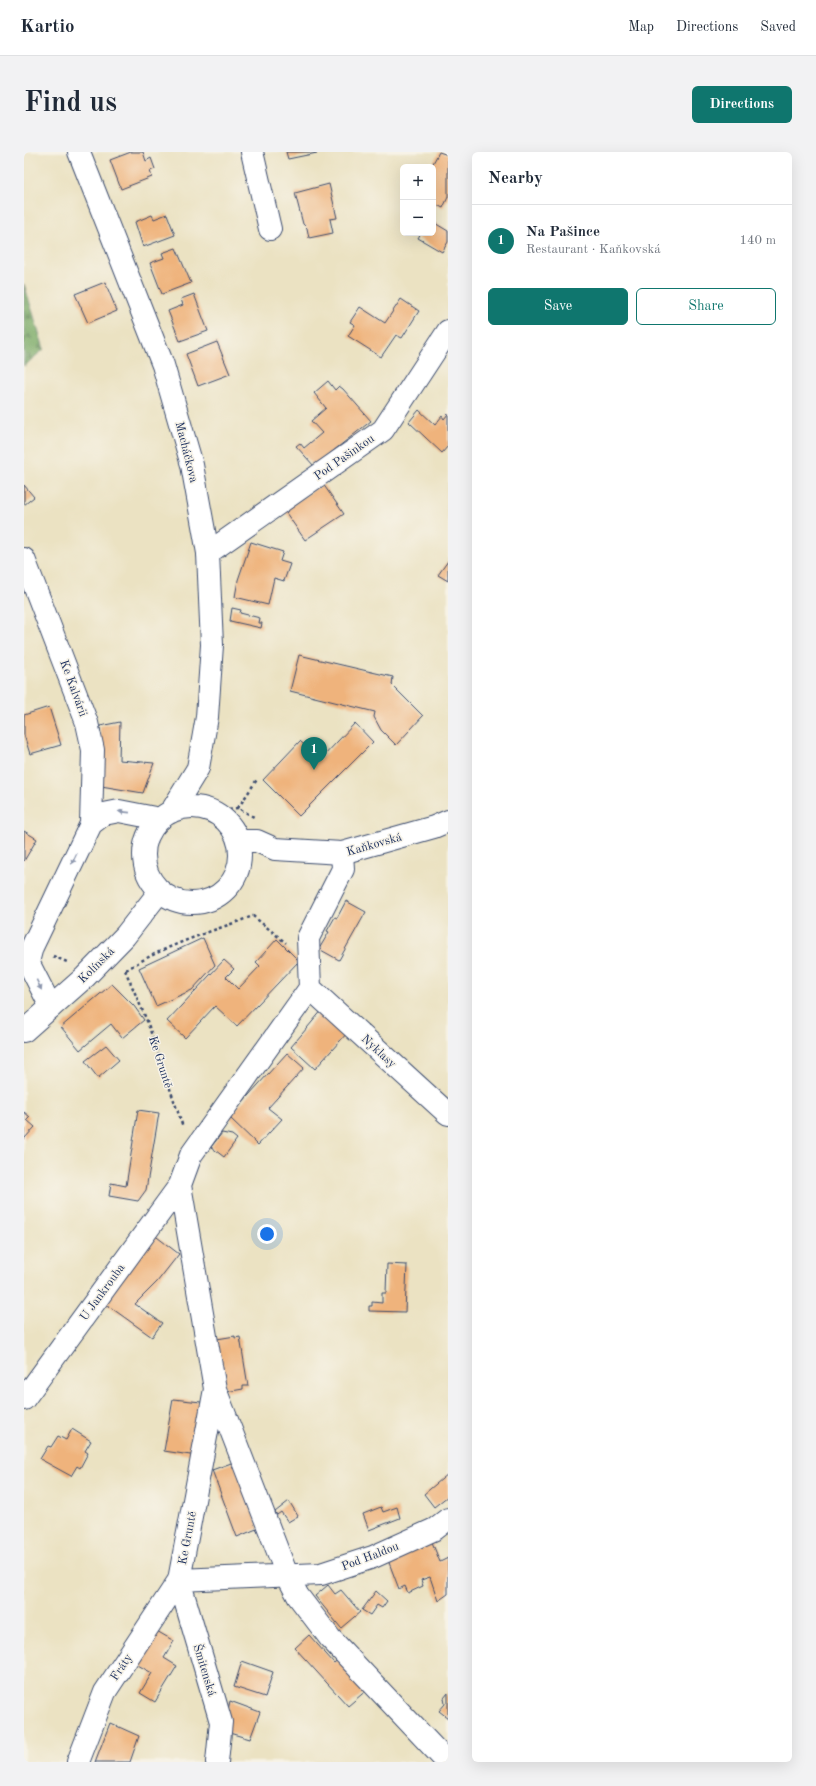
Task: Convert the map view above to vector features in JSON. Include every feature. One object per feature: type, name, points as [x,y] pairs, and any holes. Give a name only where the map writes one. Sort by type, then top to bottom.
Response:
[{"type":"street","name":"Macháčkova","points":[[79,152],[163,365],[192,465],[208,552],[212,645],[207,717],[198,768]]},
{"type":"street","points":[[252,152],[270,229]]},
{"type":"street","name":"Pod Pašinkou","points":[[208,552],[383,430],[448,331]]},
{"type":"street","name":"Ke Kalvárii","points":[[24,559],[87,723],[93,750],[91,824]]},
{"type":"street","points":[[198,768],[211,810]]},
{"type":"street","points":[[51,1007],[28,957],[91,824],[104,814],[119,811],[165,815],[184,807],[197,807],[211,810],[223,817],[232,828],[239,841],[241,856],[238,870],[230,884],[219,895],[205,902],[189,903],[174,900],[160,891],[149,875],[144,855],[146,842],[151,830],[165,815],[198,768]]},
{"type":"street","name":"Kaňkovská","points":[[275,849],[342,853],[434,827],[448,821]]},
{"type":"street","points":[[239,841],[256,841],[275,849]]},
{"type":"street","points":[[238,870],[275,849]]},
{"type":"street","points":[[180,1185],[192,1155],[310,988],[308,938],[343,869],[342,853]]},
{"type":"street","name":"Kolínská","points":[[24,1031],[85,977],[125,936],[160,891]]},
{"type":"street","name":"Nyklasy","points":[[310,988],[448,1114]]},
{"type":"street","name":"Ke Gruntě","points":[[180,1185],[215,1389],[287,1575],[298,1596],[330,1638],[447,1762]]},
{"type":"street","name":"U Jankrouba","points":[[24,1399],[180,1185]]},
{"type":"street","name":"Ke Gruntě","points":[[215,1389],[179,1580],[287,1575]]},
{"type":"street","name":"Pod Haldou","points":[[287,1575],[321,1574],[373,1557],[435,1529],[448,1519]]},
{"type":"street","name":"Fráty","points":[[78,1762],[105,1692],[179,1580]]},
{"type":"street","name":"Šmitenská","points":[[179,1580],[221,1722],[217,1762]]},
{"type":"path","points":[[238,808],[258,778]]},
{"type":"path","name":"Ke Gruntě","points":[[192,1155],[147,1021],[125,970],[170,946],[253,916],[281,940],[308,958]]},
{"type":"path","points":[[28,957],[73,965],[85,977]]},
{"type":"green space","points":[[24,284],[44,349],[24,366]]},
{"type":"building","points":[[131,152],[143,152],[146,161],[151,158],[155,169],[150,171],[152,177],[121,189],[110,160]]},
{"type":"building","points":[[286,152],[317,152],[317,153],[288,159]]},
{"type":"building","points":[[439,152],[448,155],[448,197],[443,208],[436,204],[436,164],[433,164]]},
{"type":"building","points":[[329,184],[337,218],[330,219],[333,233],[309,238],[307,228],[303,224],[295,193]]},
{"type":"building","points":[[167,214],[175,235],[143,247],[135,222],[152,215],[154,219]]},
{"type":"building","points":[[436,224],[448,231],[448,242],[442,252],[418,238],[419,236],[436,236]]},
{"type":"building","points":[[176,248],[191,283],[162,294],[150,263],[164,258],[162,253]]},
{"type":"building","points":[[105,282],[117,311],[88,323],[75,294]]},
{"type":"building","points":[[194,294],[208,331],[180,341],[168,311],[183,305],[181,299]]},
{"type":"building","points":[[401,299],[419,311],[402,338],[396,335],[381,357],[348,336],[355,325],[350,322],[360,307],[385,323]]},
{"type":"building","points":[[217,342],[230,374],[198,386],[186,354]]},
{"type":"building","points":[[328,381],[335,390],[339,386],[343,389],[371,421],[314,466],[296,446],[300,443],[304,448],[322,433],[311,421],[326,408],[314,393]]},
{"type":"building","points":[[419,410],[435,425],[442,416],[444,419],[448,414],[448,446],[442,453],[409,422]]},
{"type":"building","points":[[323,484],[344,514],[305,540],[284,510]]},
{"type":"building","points":[[24,485],[34,497],[24,505]]},
{"type":"building","points":[[251,542],[283,552],[280,561],[290,564],[284,581],[274,578],[268,605],[235,597],[238,580]]},
{"type":"building","points":[[448,561],[448,581],[438,575]]},
{"type":"building","points":[[232,608],[241,610],[240,613],[260,618],[259,623],[262,623],[261,628],[230,621]]},
{"type":"building","points":[[299,655],[393,677],[392,685],[423,716],[396,745],[381,730],[374,717],[375,712],[290,691]]},
{"type":"building","points":[[49,707],[61,745],[30,754],[24,735],[24,715]]},
{"type":"building","points":[[120,722],[119,760],[154,763],[143,793],[101,786],[100,726]]},
{"type":"building","points":[[355,723],[373,742],[299,816],[263,780],[300,741],[320,760]]},
{"type":"building","points":[[24,831],[37,839],[24,861]]},
{"type":"building","points":[[346,901],[366,912],[339,960],[319,949],[329,932],[327,931],[335,917],[337,918]]},
{"type":"building","points":[[203,938],[215,965],[192,990],[156,1006],[139,968]]},
{"type":"building","points":[[277,939],[299,961],[237,1026],[215,1006],[185,1038],[167,1021],[224,960],[234,969],[226,977],[238,989],[260,966],[256,962]]},
{"type":"building","points":[[112,984],[134,1006],[144,1020],[122,1038],[111,1024],[80,1050],[61,1027]]},
{"type":"building","points":[[323,1009],[348,1032],[315,1069],[291,1047]]},
{"type":"building","points":[[106,1045],[119,1060],[98,1078],[85,1061]]},
{"type":"building","points":[[287,1053],[304,1068],[268,1108],[282,1119],[258,1145],[229,1117]]},
{"type":"building","points":[[138,1110],[159,1113],[146,1190],[138,1201],[109,1196],[111,1183],[126,1186]]},
{"type":"building","points":[[24,1112],[30,1117],[27,1120],[35,1127],[24,1139]]},
{"type":"building","points":[[222,1133],[232,1135],[237,1139],[224,1157],[211,1147]]},
{"type":"building","points":[[153,1234],[179,1254],[157,1282],[135,1304],[162,1323],[152,1337],[103,1302]]},
{"type":"building","points":[[387,1264],[407,1265],[405,1312],[369,1311],[369,1306],[372,1306],[372,1302],[382,1303],[382,1293],[386,1293]]},
{"type":"building","points":[[235,1336],[235,1338],[240,1337],[248,1386],[243,1386],[243,1389],[226,1392],[217,1339]]},
{"type":"building","points":[[173,1399],[201,1402],[197,1456],[164,1451]]},
{"type":"building","points":[[72,1429],[91,1441],[85,1451],[88,1453],[80,1468],[77,1466],[71,1476],[40,1459],[48,1446],[51,1447],[58,1436],[66,1440]]},
{"type":"building","points":[[234,1462],[259,1528],[237,1537],[212,1470]]},
{"type":"building","points":[[448,1474],[448,1496],[434,1507],[424,1494]]},
{"type":"building","points":[[289,1501],[298,1516],[288,1522],[281,1512],[277,1515],[275,1512]]},
{"type":"building","points":[[381,1507],[383,1512],[397,1507],[400,1518],[369,1530],[363,1514]]},
{"type":"building","points":[[432,1542],[440,1562],[448,1558],[448,1594],[438,1601],[430,1577],[421,1580],[423,1586],[408,1593],[405,1586],[399,1589],[388,1560]]},
{"type":"building","points":[[328,1585],[335,1594],[341,1590],[360,1612],[341,1628],[315,1596]]},
{"type":"building","points":[[376,1591],[387,1601],[382,1608],[377,1605],[370,1615],[362,1610]]},
{"type":"building","points":[[155,1630],[174,1641],[164,1658],[177,1666],[155,1702],[140,1693],[152,1673],[136,1664]]},
{"type":"building","points":[[309,1635],[334,1663],[341,1657],[368,1689],[348,1706],[295,1648]]},
{"type":"building","points":[[242,1661],[273,1672],[265,1697],[234,1687]]},
{"type":"building","points":[[448,1693],[448,1718],[439,1711],[445,1704],[444,1698]]},
{"type":"building","points":[[230,1701],[260,1712],[250,1739],[226,1732],[226,1719]]},
{"type":"building","points":[[110,1723],[139,1736],[130,1762],[95,1762]]},
{"type":"place","name":"Na Pašince","points":[[314,770]]}]
